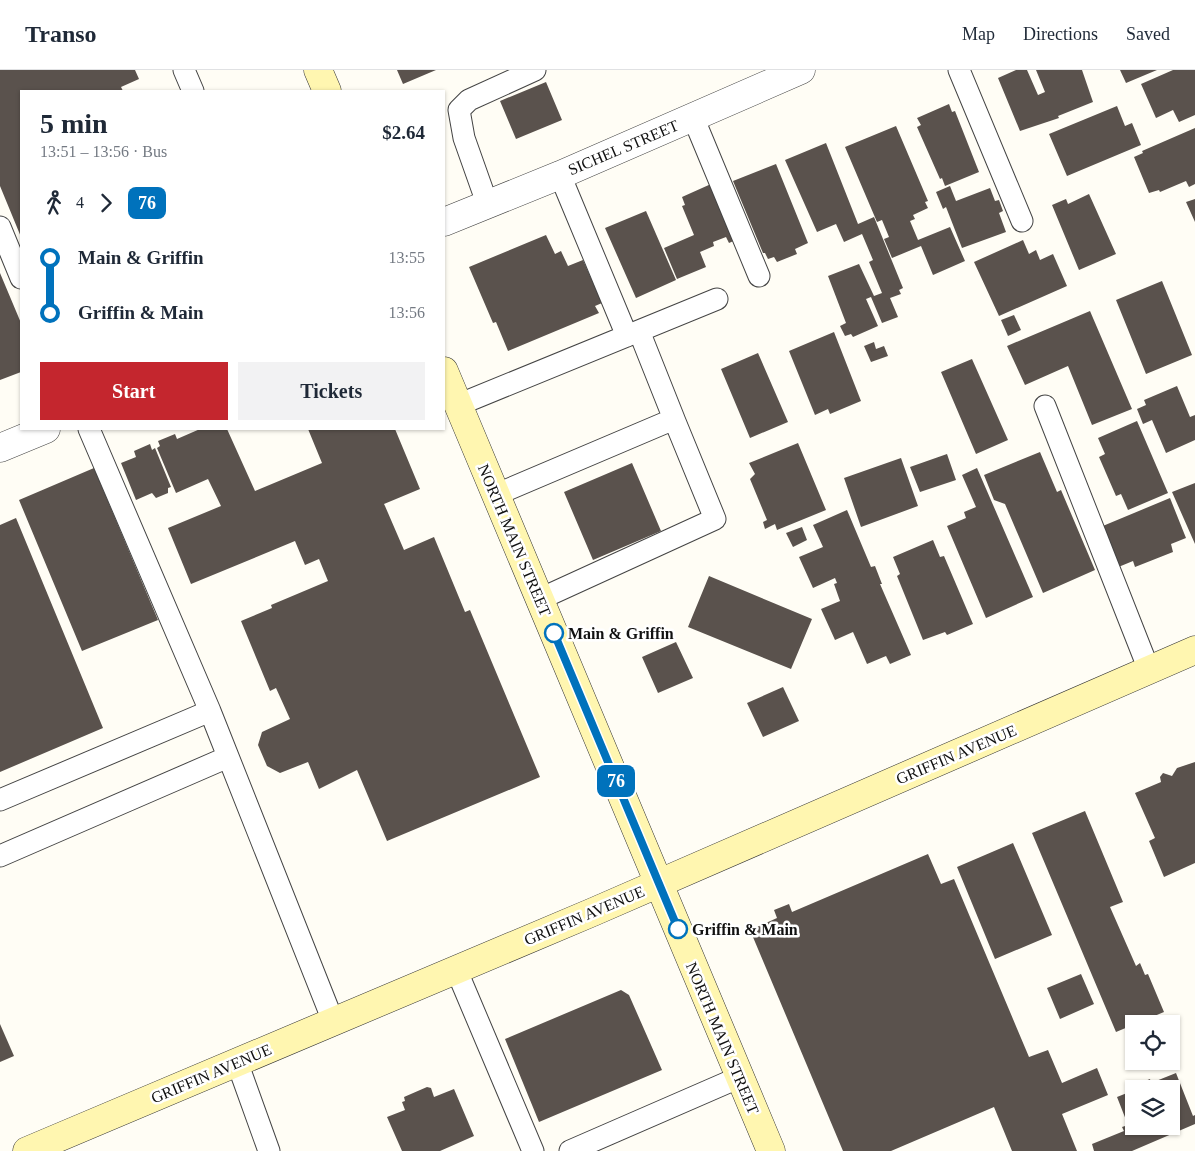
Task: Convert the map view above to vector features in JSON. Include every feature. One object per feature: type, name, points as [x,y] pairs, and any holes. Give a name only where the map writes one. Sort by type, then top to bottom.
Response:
[{"type":"main road","points":[[318,70],[327,90]]},
{"type":"main road","name":"NORTH MAIN STREET","points":[[445,373],[740,1077],[767,1150]]},
{"type":"main road","name":"GRIFFIN AVENUE","points":[[27,1151],[658,883],[1195,650]]},
{"type":"street","name":"SICHEL STREET","points":[[445,222],[560,175],[801,70]]},
{"type":"street","points":[[0,448],[44,430]]},
{"type":"lane","points":[[184,70],[193,90]]},
{"type":"lane","points":[[487,203],[464,138],[460,110],[469,100],[535,70]]},
{"type":"lane","points":[[959,70],[1022,221]]},
{"type":"lane","points":[[693,117],[759,276]]},
{"type":"lane","points":[[540,599],[715,519],[674,419],[560,175]]},
{"type":"lane","points":[[0,227],[20,276]]},
{"type":"lane","points":[[458,405],[717,299]]},
{"type":"lane","points":[[1045,406],[1148,670]]},
{"type":"lane","points":[[495,495],[674,419]]},
{"type":"lane","points":[[89,430],[210,711],[333,1021]]},
{"type":"lane","points":[[0,800],[210,711]]},
{"type":"lane","points":[[0,856],[228,757]]},
{"type":"lane","points":[[456,969],[533,1151]]},
{"type":"lane","points":[[237,1062],[269,1151]]},
{"type":"lane","points":[[570,1151],[740,1077]]},
{"type":"building","points":[[0,70],[135,70],[139,79],[121,87],[122,90],[20,90],[20,235],[0,186]]},
{"type":"building","points":[[397,70],[436,70],[403,84]]},
{"type":"building","points":[[1016,70],[1027,70],[1038,95],[1045,92],[1036,70],[1082,70],[1093,102],[1058,116],[1059,118],[1020,131],[998,78]]},
{"type":"building","points":[[1120,70],[1157,70],[1126,83]]},
{"type":"building","points":[[1173,70],[1195,70],[1195,115],[1179,122],[1173,110],[1156,118],[1141,84]]},
{"type":"building","points":[[546,82],[562,120],[516,139],[500,101]]},
{"type":"building","points":[[949,104],[952,112],[955,111],[979,172],[945,186],[942,178],[940,179],[917,127],[921,125],[917,118]]},
{"type":"building","points":[[1117,106],[1125,126],[1132,123],[1141,145],[1067,176],[1049,134]]},
{"type":"building","points":[[896,126],[928,201],[925,202],[928,208],[913,215],[915,219],[910,221],[918,240],[950,227],[965,261],[933,275],[921,246],[892,258],[884,239],[889,237],[882,220],[877,222],[845,147]]},
{"type":"building","points":[[1195,128],[1195,184],[1189,187],[1186,181],[1160,192],[1159,190],[1149,193],[1134,157],[1143,153],[1142,151]]},
{"type":"building","points":[[826,143],[858,224],[874,217],[903,288],[899,290],[901,294],[890,298],[898,317],[882,323],[871,297],[866,299],[878,326],[853,337],[851,334],[845,336],[840,326],[846,323],[828,276],[859,264],[874,296],[882,293],[869,262],[873,260],[862,234],[844,242],[836,224],[817,232],[785,160]]},
{"type":"building","points":[[776,164],[808,243],[795,249],[797,254],[777,262],[774,257],[768,259],[765,253],[763,253],[733,181]]},
{"type":"building","points":[[711,184],[738,239],[729,243],[726,237],[713,242],[714,246],[700,252],[706,267],[677,279],[664,248],[694,235],[682,206],[685,205],[682,197]]},
{"type":"building","points":[[950,186],[956,201],[990,188],[995,201],[999,200],[1003,211],[999,213],[1006,232],[962,248],[946,207],[943,209],[936,192]]},
{"type":"building","points":[[1089,194],[1116,254],[1079,270],[1052,205],[1066,199],[1068,204]]},
{"type":"building","points":[[1195,199],[1195,222],[1186,202]]},
{"type":"building","points":[[646,211],[676,280],[636,298],[605,228]]},
{"type":"building","points":[[546,235],[555,254],[561,251],[568,266],[583,260],[602,303],[595,306],[599,313],[508,351],[496,322],[493,323],[469,267]]},
{"type":"building","points":[[1023,240],[1029,254],[1036,250],[1040,260],[1053,254],[1067,286],[999,316],[974,262]]},
{"type":"building","points":[[0,273],[20,321],[20,372],[0,380]]},
{"type":"building","points":[[1162,281],[1192,355],[1146,374],[1116,300]]},
{"type":"building","points":[[1090,311],[1132,409],[1092,425],[1068,366],[1025,385],[1007,346]]},
{"type":"building","points":[[1014,315],[1021,330],[1008,336],[1001,320]]},
{"type":"building","points":[[834,332],[861,401],[830,414],[828,409],[815,415],[789,351]]},
{"type":"building","points":[[874,342],[876,349],[884,346],[888,356],[871,362],[864,346]]},
{"type":"building","points":[[758,353],[788,422],[750,438],[721,369]]},
{"type":"building","points":[[972,359],[1008,440],[976,454],[941,372]]},
{"type":"building","points":[[1177,386],[1190,417],[1195,415],[1195,440],[1166,453],[1152,420],[1143,424],[1137,409],[1146,405],[1144,400]]},
{"type":"building","points":[[1137,421],[1168,493],[1128,510],[1121,494],[1116,496],[1099,457],[1105,454],[1098,438]]},
{"type":"building","points":[[198,430],[227,430],[255,491],[322,463],[308,430],[395,430],[420,489],[384,504],[404,550],[434,537],[465,612],[470,610],[540,777],[387,841],[357,770],[319,789],[308,762],[280,773],[267,766],[258,745],[262,732],[290,719],[276,688],[270,691],[241,621],[272,608],[271,605],[328,581],[319,559],[305,565],[295,541],[191,584],[168,528],[221,506],[208,479],[176,493],[157,448],[160,446],[158,441],[175,434],[177,439]]},
{"type":"building","points":[[798,443],[826,510],[777,530],[775,524],[765,529],[763,522],[767,520],[750,479],[755,474],[749,463]]},
{"type":"building","points":[[150,444],[152,450],[155,448],[171,487],[168,488],[168,493],[156,498],[152,493],[136,500],[121,463],[136,457],[134,451]]},
{"type":"building","points":[[1040,452],[1057,492],[1061,490],[1095,570],[1043,593],[1005,504],[994,500],[984,475]]},
{"type":"building","points":[[947,454],[956,480],[920,492],[910,467]]},
{"type":"building","points":[[901,458],[918,506],[861,527],[844,478]]},
{"type":"building","points":[[632,463],[661,531],[593,560],[564,492]]},
{"type":"building","points":[[94,468],[158,620],[82,651],[19,500]]},
{"type":"building","points":[[977,468],[1033,597],[986,618],[947,526],[966,518],[964,512],[976,507],[962,475]]},
{"type":"building","points":[[1195,483],[1195,544],[1172,492]]},
{"type":"building","points":[[1170,498],[1186,538],[1171,544],[1173,552],[1135,567],[1133,561],[1116,568],[1098,528]]},
{"type":"building","points":[[847,510],[871,567],[875,566],[882,584],[880,584],[911,655],[890,664],[886,656],[867,664],[853,632],[835,640],[821,609],[840,601],[834,584],[837,583],[835,578],[813,588],[799,557],[823,547],[813,525]]},
{"type":"building","points":[[16,518],[103,728],[0,772],[0,525]]},
{"type":"building","points":[[802,527],[807,540],[793,547],[786,533]]},
{"type":"building","points":[[933,540],[940,557],[944,556],[973,624],[947,635],[945,632],[923,640],[897,576],[900,574],[893,557]]},
{"type":"building","points":[[709,576],[812,619],[791,669],[688,627]]},
{"type":"building","points":[[676,642],[693,678],[658,693],[642,657]]},
{"type":"building","points":[[783,687],[799,721],[763,737],[747,703]]},
{"type":"building","points":[[1195,762],[1195,863],[1164,877],[1149,841],[1155,838],[1135,793],[1161,782],[1160,777],[1163,773],[1172,776],[1177,768]]},
{"type":"building","points":[[1085,811],[1123,902],[1110,907],[1136,966],[1140,963],[1145,975],[1148,974],[1164,1012],[1157,1015],[1125,1015],[1125,1028],[1116,1032],[1032,833]]},
{"type":"building","points":[[1013,843],[1052,935],[995,959],[957,867]]},
{"type":"building","points":[[928,854],[941,884],[954,879],[1029,1057],[1048,1050],[1062,1083],[1097,1068],[1108,1095],[1062,1114],[1077,1151],[1012,1151],[994,1107],[891,1151],[843,1151],[750,930],[777,918],[774,910],[789,904],[792,912]]},
{"type":"building","points":[[1081,974],[1094,1004],[1060,1019],[1047,988]]},
{"type":"building","points":[[621,990],[629,995],[662,1070],[539,1122],[505,1039]]},
{"type":"building","points":[[0,1024],[14,1056],[0,1062]]},
{"type":"building","points":[[1176,1073],[1179,1080],[1158,1080]]},
{"type":"building","points":[[1180,1083],[1193,1116],[1195,1115],[1195,1124],[1180,1130]]},
{"type":"building","points":[[427,1087],[431,1088],[434,1097],[454,1089],[474,1136],[440,1151],[402,1151],[387,1117],[405,1110],[402,1102],[405,1101],[404,1097]]},
{"type":"building","points":[[1125,1094],[1125,1117],[1117,1097]]},
{"type":"building","points":[[1125,1126],[1125,1135],[1169,1135],[1132,1151],[1094,1151],[1092,1144],[1124,1131],[1122,1127]]},
{"type":"bus line","name":"76","points":[[554,633],[678,929]]},
{"type":"place","name":"Main & Griffin","points":[[554,633]]},
{"type":"place","name":"Griffin & Main","points":[[678,929]]}]
